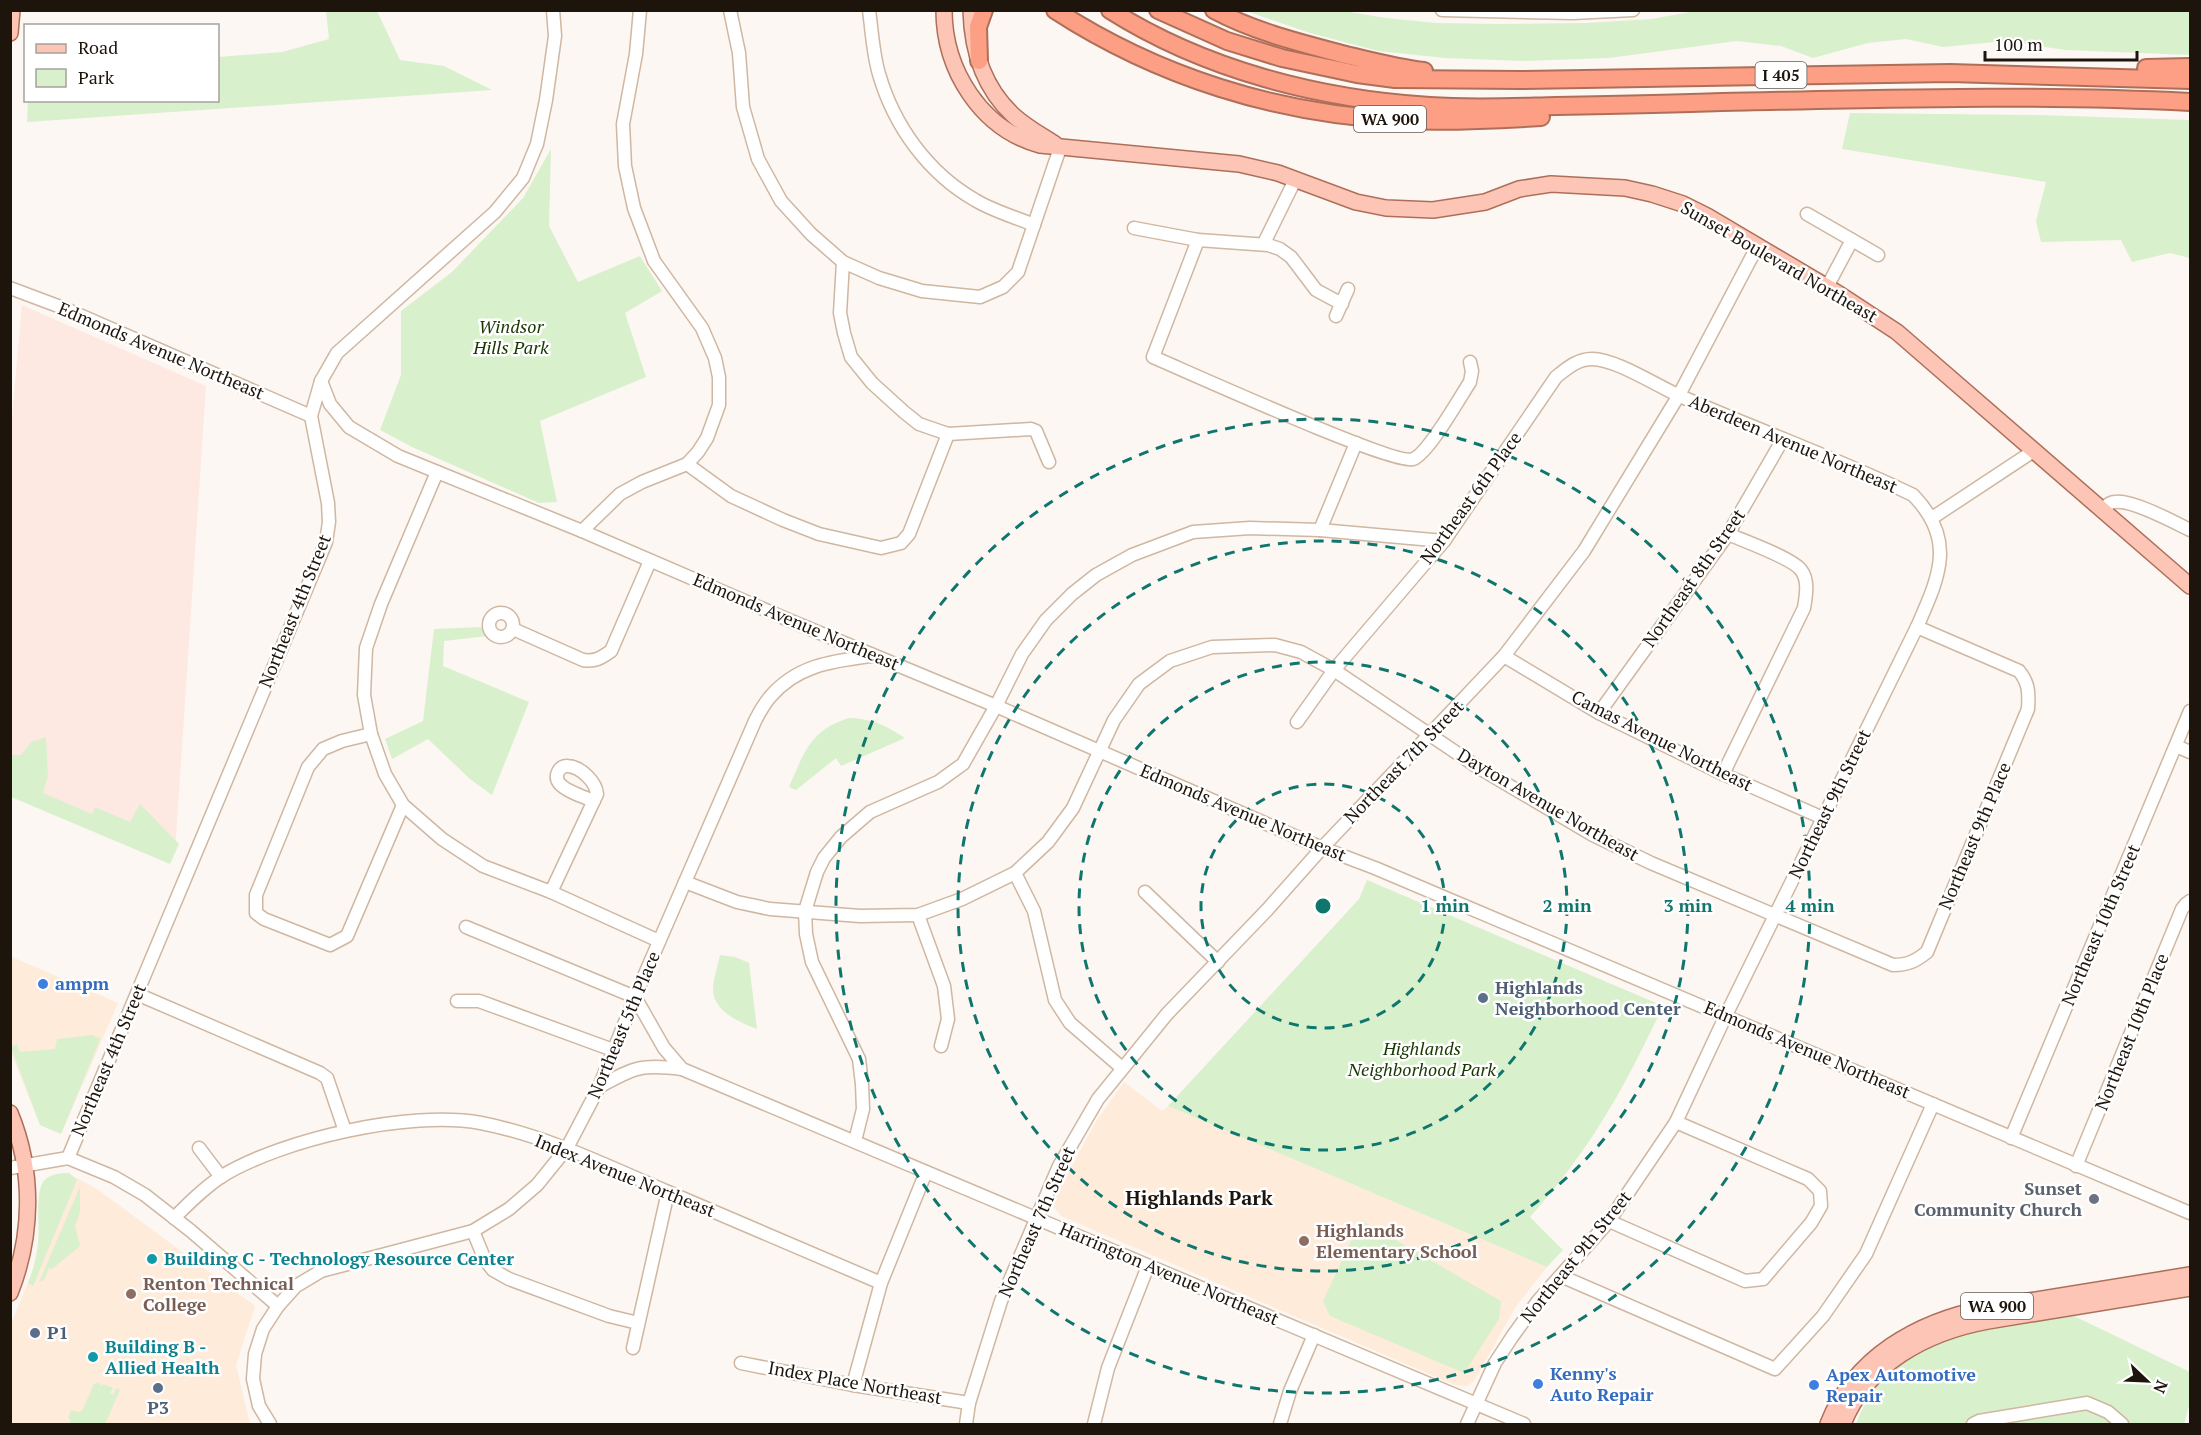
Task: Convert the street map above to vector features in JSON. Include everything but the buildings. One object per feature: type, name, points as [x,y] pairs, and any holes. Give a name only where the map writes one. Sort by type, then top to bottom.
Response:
[{"type":"highway","points":[[979,61],[978,27],[984,10]]},
{"type":"highway","name":"WA 900","points":[[1055,10],[1097,37],[1192,79],[1281,105],[1352,116],[1400,120],[1491,120],[1648,111],[1745,102]]},
{"type":"highway","name":"I 405","points":[[1110,10],[1179,47],[1238,69],[1302,88],[1371,100],[1431,106],[1486,108],[2027,97],[2190,102]]},
{"type":"highway","name":"I 405","points":[[1158,10],[1207,33],[1282,58],[1357,74],[1431,80],[1520,81],[1950,73],[2190,80]]},
{"type":"highway","points":[[1214,10],[1260,31],[1293,42],[1393,66],[1520,81]]},
{"type":"highway","points":[[2042,75],[2146,68],[2190,68]]},
{"type":"main road","points":[[10,33],[12,10]]},
{"type":"main road","points":[[944,10],[946,38],[952,60],[960,79],[976,102],[994,120],[1020,137],[1040,145],[1060,148]]},
{"type":"main road","name":"Sunset Boulevard Northeast","points":[[970,10],[972,33],[988,85],[1005,107],[1028,127],[1060,148],[1239,164],[1278,173],[1356,202],[1386,208],[1433,210],[1485,202],[1519,189],[1551,184],[1625,188],[1683,204],[1758,245],[1897,332],[2190,586]]},
{"type":"main road","points":[[10,1113],[21,1147],[17,1167],[28,1217],[22,1256],[10,1293]]},
{"type":"main road","name":"WA 900","points":[[1827,1425],[1856,1378],[1892,1344],[1934,1322],[1958,1313],[2190,1275]]},
{"type":"main road","name":"WA 900","points":[[1844,1423],[1866,1386],[1880,1371],[1899,1354],[1938,1334],[1988,1321],[2190,1288]]},
{"type":"main road","points":[[1844,1423],[1844,1412],[1857,1387],[1856,1378]]},
{"type":"street","name":"Northeast 4th Street","points":[[68,1158],[326,542],[329,522],[328,503],[311,416],[321,381],[337,353],[495,212],[523,177],[537,144],[546,100],[555,36],[553,10]]},
{"type":"street","points":[[582,531],[620,494],[642,482],[687,464],[707,438],[719,405],[719,377],[715,358],[702,328],[654,261],[634,208],[625,166],[623,124],[636,54],[640,10]]},
{"type":"street","points":[[730,10],[739,53],[743,107],[758,159],[781,201],[811,234],[843,262],[879,278],[922,291],[980,297],[1003,287],[1018,272],[1060,148]]},
{"type":"street","points":[[869,10],[879,75],[900,126],[914,147],[930,165],[963,193],[978,202],[1035,225]]},
{"type":"street","points":[[1442,10],[1573,13],[1633,10]]},
{"type":"street","points":[[1264,243],[1295,180]]},
{"type":"street","points":[[1807,214],[1878,255]]},
{"type":"street","points":[[1134,228],[1198,240],[1264,243],[1286,253],[1316,290],[1342,304]]},
{"type":"street","points":[[1198,240],[1153,357],[1398,459],[1413,459],[1425,450],[1470,382],[1472,371],[1470,362]]},
{"type":"street","points":[[1827,287],[1852,240]]},
{"type":"street","name":"Northeast 7th Street","points":[[966,1425],[969,1403],[1001,1301],[1059,1166],[1098,1099],[1167,1014],[1504,656],[1584,551],[1679,395],[1758,245]]},
{"type":"street","points":[[843,262],[840,313],[844,333],[851,357],[872,383],[919,424],[948,434],[1031,429],[1036,431],[1049,462]]},
{"type":"street","name":"Edmonds Avenue Northeast","points":[[10,288],[66,309],[311,416]]},
{"type":"street","points":[[1336,316],[1348,289]]},
{"type":"street","name":"Northeast 6th Place","points":[[1297,722],[1334,670],[1444,541],[1556,377],[1568,367],[1590,359],[1605,361],[1679,395]]},
{"type":"street","name":"Edmonds Avenue Northeast","points":[[321,381],[330,404],[349,427],[378,446],[996,706],[1322,848],[1380,870],[1726,1015],[2190,1213]]},
{"type":"street","name":"Aberdeen Avenue Northeast","points":[[1679,395],[1913,495],[1932,518]]},
{"type":"street","points":[[687,464],[731,496],[783,520],[819,534],[881,548],[901,543],[909,534],[948,434]]},
{"type":"street","name":"Northeast 8th Street","points":[[1599,713],[1728,534],[1783,439]]},
{"type":"street","points":[[1320,530],[1356,443]]},
{"type":"street","points":[[1932,518],[2035,450]]},
{"type":"street","points":[[437,472],[381,604],[366,648],[364,695],[371,734],[386,774],[403,805],[442,839],[483,866],[551,892],[659,940]]},
{"type":"street","points":[[2103,509],[2115,501],[2129,503],[2190,530]]},
{"type":"street","name":"Northeast 9th Street","points":[[1467,1425],[1495,1362],[1512,1336],[1609,1221],[1676,1122],[1935,587],[1941,554],[1939,536],[1932,518]]},
{"type":"street","points":[[855,1141],[863,1109],[859,1059],[812,962],[806,934],[805,910],[817,872],[824,858],[841,837],[870,812],[938,782],[963,764],[1022,654],[1046,620],[1072,594],[1096,575],[1132,555],[1193,532],[1250,528],[1320,530],[1444,541]]},
{"type":"street","points":[[1723,774],[1804,608],[1806,594],[1806,582],[1802,570],[1728,534]]},
{"type":"street","points":[[513,629],[583,660],[594,662],[611,651],[650,561]]},
{"type":"street","name":"Northeast 9th Place","points":[[1776,914],[1893,965],[1905,965],[1916,961],[1927,951],[2028,709],[2029,695],[2027,682],[2019,671],[1917,627]]},
{"type":"street","name":"Dayton Avenue Northeast","points":[[685,882],[737,902],[770,909],[860,916],[918,915],[962,900],[1016,873],[1048,842],[1073,808],[1114,720],[1139,684],[1170,661],[1212,647],[1275,645],[1301,652],[1334,670],[1476,766],[1593,835],[1651,863],[1776,914]]},
{"type":"street","name":"Northeast 5th Place","points":[[270,1425],[260,1406],[253,1379],[255,1354],[263,1329],[278,1306],[296,1286],[321,1271],[473,1231],[508,1209],[537,1185],[567,1148],[599,1087],[659,940],[755,721],[769,698],[802,672],[827,662],[874,655]]},
{"type":"street","name":"Camas Avenue Northeast","points":[[1504,656],[1599,713],[1723,774],[1823,818]]},
{"type":"street","name":"Northeast 10th Street","points":[[2011,1138],[2190,711]]},
{"type":"street","points":[[371,734],[342,741],[323,749],[308,767],[256,895],[256,913],[264,919],[330,945],[340,942],[347,936],[403,805]]},
{"type":"street","points":[[2176,746],[2190,752]]},
{"type":"street","points":[[551,892],[594,801]]},
{"type":"street","points":[[1016,873],[1034,911],[1055,1000],[1070,1023],[1122,1068]]},
{"type":"street","points":[[1145,892],[1218,962]]},
{"type":"street","name":"Northeast 10th Place","points":[[2076,1166],[2182,909],[2190,901]]},
{"type":"street","points":[[918,915],[944,986],[948,1019],[941,1046]]},
{"type":"street","points":[[466,927],[635,997]]},
{"type":"street","points":[[137,994],[320,1072],[327,1078],[345,1131]]},
{"type":"street","name":"Harrington Avenue Northeast","points":[[635,997],[664,1048],[682,1069]]},
{"type":"street","points":[[457,1001],[479,1001],[613,1050]]},
{"type":"street","name":"Harrington Avenue Northeast","points":[[599,1087],[622,1074],[637,1069],[652,1066],[682,1069],[1524,1425]]},
{"type":"street","points":[[1561,1276],[1775,1369],[1823,1316],[1866,1254],[1933,1104]]},
{"type":"street","name":"Index Avenue Northeast","points":[[174,1218],[195,1197],[221,1177],[279,1151],[345,1131],[421,1120],[469,1122],[509,1130],[567,1148],[881,1283]]},
{"type":"street","points":[[1609,1221],[1745,1281],[1763,1279],[1811,1223],[1821,1206],[1820,1191],[1808,1179],[1676,1122]]},
{"type":"street","points":[[199,1148],[221,1177]]},
{"type":"street","points":[[17,1167],[68,1158],[114,1177],[132,1187],[174,1218],[278,1306]]},
{"type":"street","points":[[853,1385],[881,1283],[926,1172]]},
{"type":"street","points":[[633,1348],[668,1192]]},
{"type":"street","points":[[473,1231],[485,1260],[493,1270],[509,1279],[609,1316],[638,1323]]},
{"type":"street","points":[[1094,1425],[1108,1368],[1148,1266]]},
{"type":"street","points":[[1280,1425],[1290,1391],[1314,1335]]},
{"type":"street","name":"Index Place Northeast","points":[[741,1363],[853,1385],[969,1403]]},
{"type":"street","points":[[1972,1425],[1979,1420],[2087,1403],[2108,1412],[2122,1425]]},
{"type":"shaded area","points":[[22,305],[206,386],[175,852],[11,782],[10,440]]},
{"type":"shaded area","points":[[10,956],[118,1003],[61,1134],[40,1125],[11,1052]]},
{"type":"shaded area","name":"Highlands Elementary School","points":[[1124,1082],[1162,1111],[1168,1106],[1547,1267],[1515,1308],[1474,1381],[1467,1386],[1455,1385],[1061,1216],[1053,1206],[1055,1198],[1095,1123]]},
{"type":"shaded area","name":"Renton Technical College","points":[[63,1173],[97,1189],[255,1306],[236,1365],[250,1424],[11,1424],[11,1324],[33,1271],[38,1244],[43,1182],[52,1175]]},
{"type":"green space","points":[[326,11],[377,11],[400,60],[444,66],[492,90],[27,122],[28,102],[219,102],[219,57],[282,52],[329,39]]},
{"type":"green space","points":[[1246,11],[1344,11],[1436,23],[1499,24],[1586,23],[1651,19],[1696,11],[2190,11],[2190,55],[2065,50],[2005,41],[1943,47],[1906,39],[1868,43],[1813,58],[1781,46],[1737,41],[1609,58],[1523,61],[1445,58],[1378,51],[1310,33]]},
{"type":"green space","points":[[1850,113],[2040,115],[2190,120],[2190,258],[2170,253],[2132,262],[2121,240],[2041,242],[2036,221],[2046,182],[1842,149]]},
{"type":"green space","name":"Windsor Hills Park","points":[[551,149],[549,226],[578,282],[640,256],[662,291],[625,313],[646,377],[540,421],[557,502],[539,503],[412,447],[380,430],[401,375],[401,311],[452,272],[523,198]]},
{"type":"green space","points":[[481,627],[487,636],[444,641],[443,666],[529,702],[492,795],[470,779],[428,739],[392,759],[385,739],[423,721],[434,629]]},
{"type":"green space","points":[[849,718],[878,724],[905,738],[841,766],[836,758],[796,790],[789,787],[810,744],[825,729]]},
{"type":"green space","points":[[46,737],[48,776],[43,793],[92,814],[95,807],[130,822],[140,804],[179,844],[170,864],[11,797],[11,755],[21,755],[31,742]]},
{"type":"green space","name":"Highlands Neighborhood Park","points":[[1367,880],[1663,1006],[1635,1064],[1589,1142],[1552,1192],[1530,1217],[1563,1250],[1547,1267],[1168,1106],[1359,899]]},
{"type":"green space","points":[[720,955],[735,957],[749,963],[757,1029],[729,1015],[717,1003],[713,988]]},
{"type":"green space","points":[[92,1035],[100,1038],[99,1042],[61,1134],[40,1125],[11,1047],[17,1044],[20,1052],[55,1049],[57,1039]]},
{"type":"green space","points":[[69,1173],[77,1180],[33,1286],[28,1283],[35,1263],[41,1188],[48,1177]]},
{"type":"green space","points":[[80,1187],[80,1212],[75,1226],[80,1246],[52,1269],[49,1268],[44,1280],[39,1282]]},
{"type":"green space","points":[[1361,1220],[1501,1301],[1499,1319],[1464,1373],[1330,1316],[1323,1301]]},
{"type":"green space","points":[[2074,1316],[2190,1372],[2190,1402],[2184,1424],[1856,1424],[1872,1392],[1893,1368],[1918,1350],[1946,1338],[1976,1330]]},
{"type":"green space","points":[[99,1382],[102,1386],[103,1384],[113,1388],[110,1393],[113,1395],[116,1388],[120,1390],[105,1424],[69,1424],[71,1420],[68,1418],[71,1410],[82,1411],[94,1384]]},
{"type":"place","name":"ampm","points":[[43,984]]},
{"type":"place","name":"Highlands Neighborhood Center","points":[[1483,998]]},
{"type":"place","name":"Sunset Community Church","points":[[2094,1199]]},
{"type":"place","name":"Highlands Elementary School","points":[[1304,1241]]},
{"type":"place","name":"Building C - Technology Resource Center","points":[[152,1259]]},
{"type":"place","name":"Renton Technical College","points":[[131,1294]]},
{"type":"place","name":"P1","points":[[35,1333]]},
{"type":"place","name":"Building B - Allied Health","points":[[93,1357]]},
{"type":"place","name":"Kenny's Auto Repair","points":[[1538,1384]]},
{"type":"place","name":"Apex Automotive Repair","points":[[1814,1385]]},
{"type":"place","name":"P3","points":[[158,1388]]},
{"type":"district","name":"Highlands Park","points":[[1199,1198]]}]
